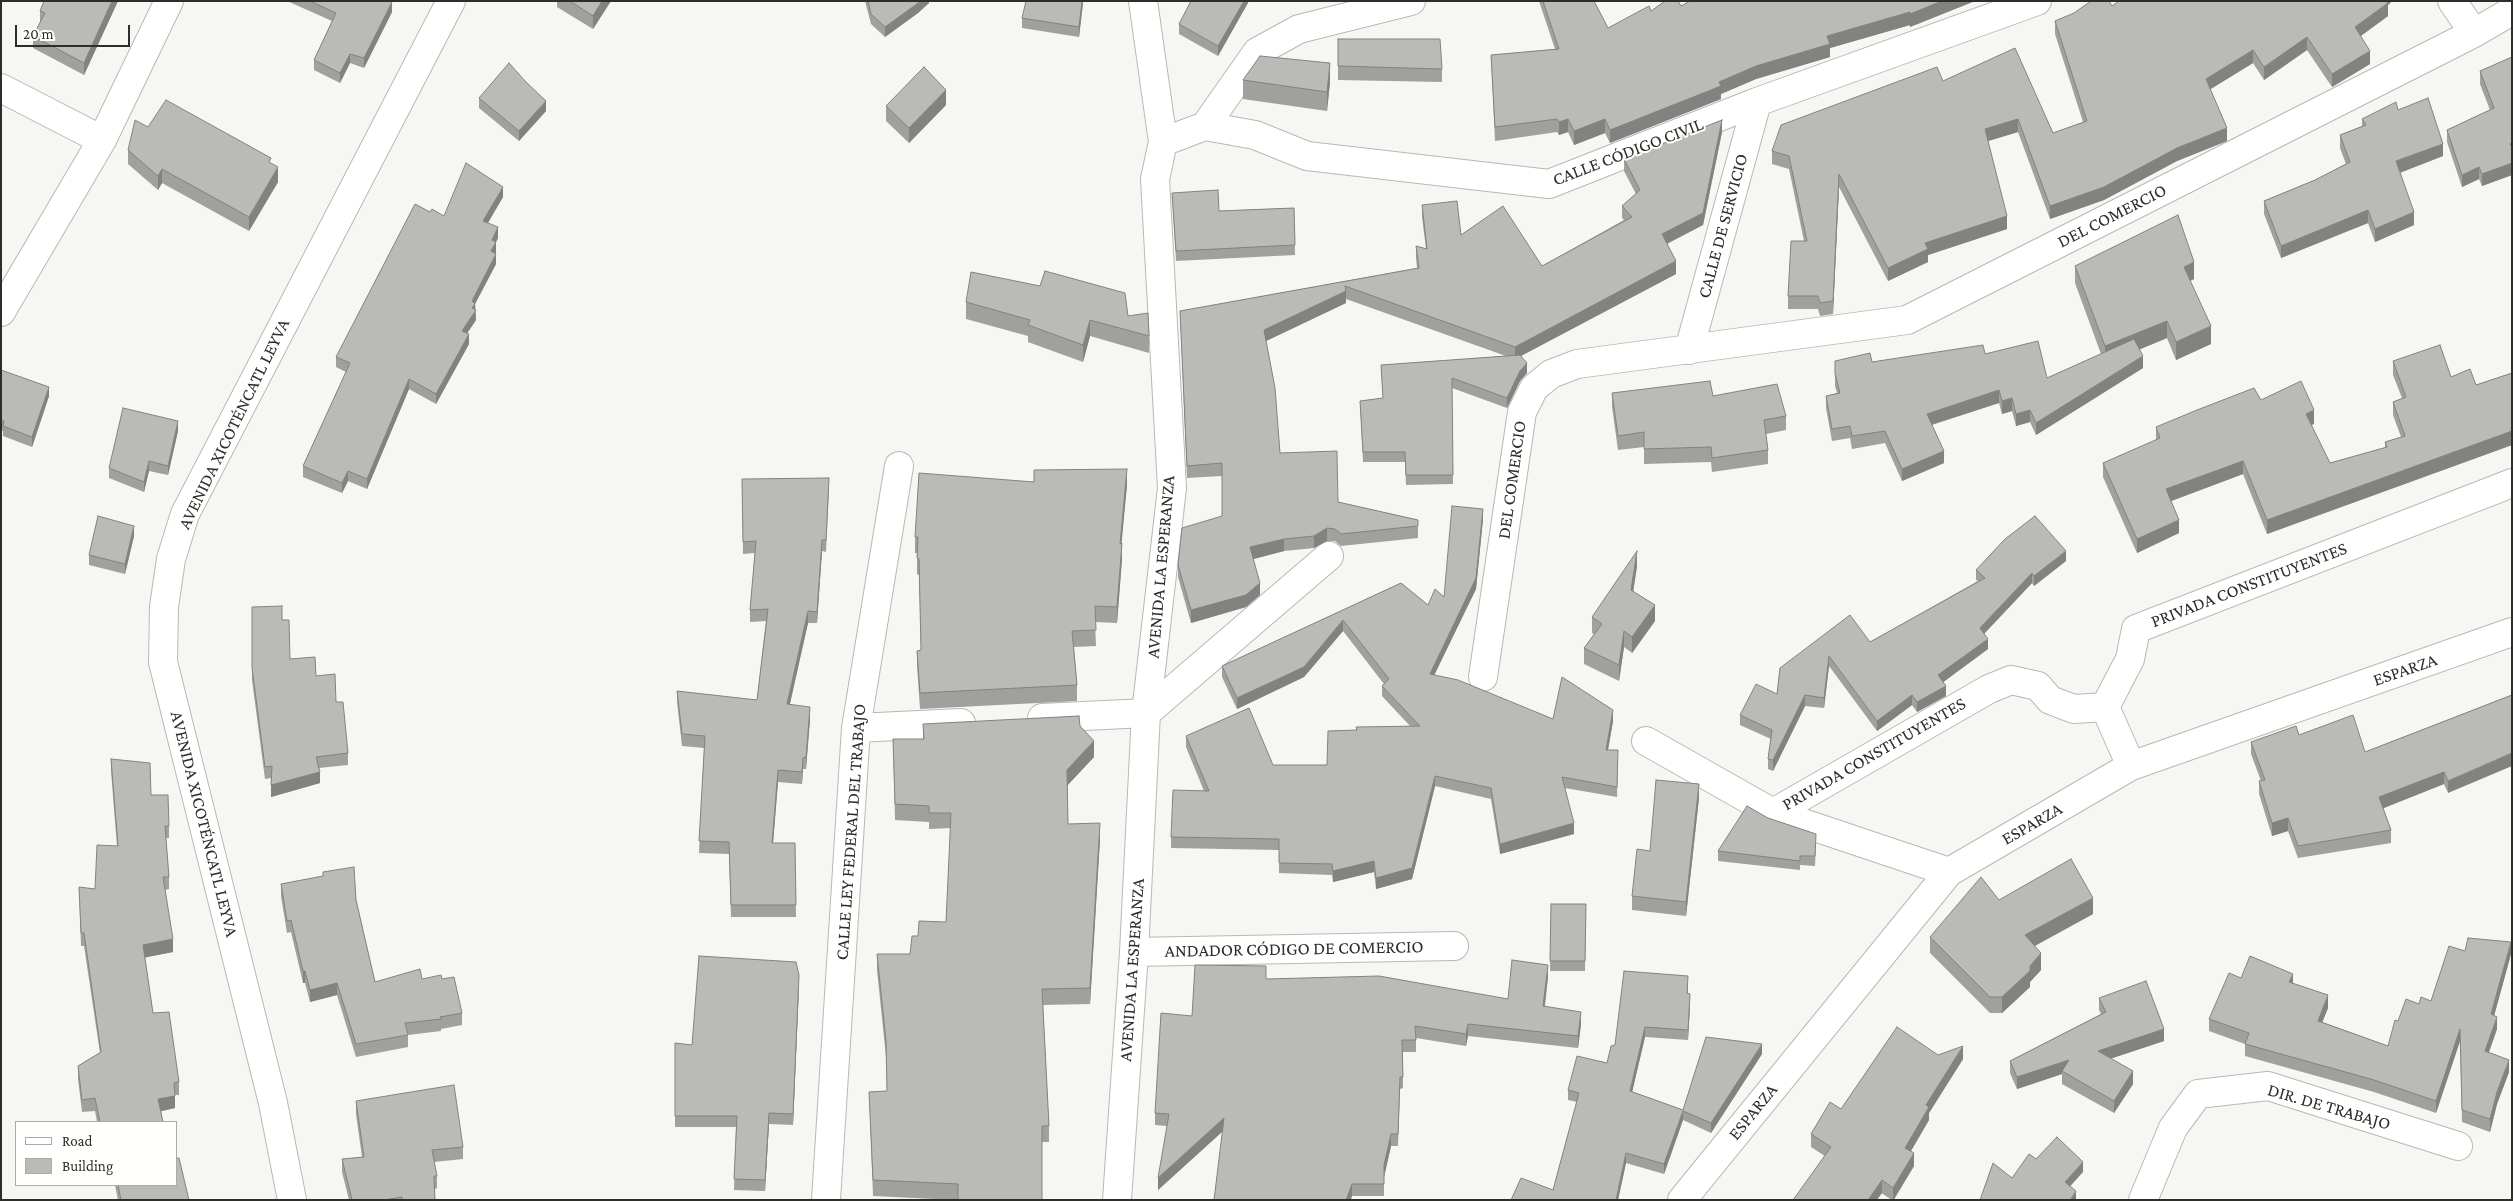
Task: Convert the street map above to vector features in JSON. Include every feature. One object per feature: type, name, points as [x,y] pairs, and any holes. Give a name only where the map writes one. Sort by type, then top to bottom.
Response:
[{"type":"street","points":[[1,312],[102,140],[169,1]]},
{"type":"street","name":"AVENIDA XICOTÉNCATL LEYVA","points":[[292,1200],[273,1103],[163,662],[164,607],[171,559],[185,514],[451,1]]},
{"type":"street","name":"AVENIDA LA ESPERANZA","points":[[1117,1200],[1134,952],[1146,712],[1172,488],[1155,180],[1163,142],[1143,1]]},
{"type":"street","points":[[1163,142],[1205,126],[1257,52],[1299,29],[1411,1]]},
{"type":"street","name":"CALLE CÓDIGO CIVIL","points":[[1205,126],[1255,135],[1307,156],[1549,184],[1757,102],[2037,1]]},
{"type":"street","points":[[2452,1],[2474,32]]},
{"type":"street","name":"DEL COMERCIO","points":[[1483,677],[1522,412],[1534,388],[1551,374],[1577,364],[1907,320],[2512,11]]},
{"type":"street","points":[[1,88],[102,140]]},
{"type":"street","name":"CALLE DE SERVICIO","points":[[1689,350],[1757,102]]},
{"type":"street","name":"CALLE LEY FEDERAL DEL TRABAJO","points":[[826,1200],[856,728],[899,466]]},
{"type":"street","name":"PRIVADA CONSTITUYENTES","points":[[1773,813],[1989,688],[2011,680],[2038,686],[2050,700],[2074,709],[2105,708],[2130,659],[2136,630],[2512,483]]},
{"type":"street","points":[[1020,719],[1146,712],[1328,556]]},
{"type":"street","name":"ESPARZA","points":[[1682,1200],[1949,872],[2131,766],[2512,632]]},
{"type":"street","points":[[2105,708],[2131,766]]},
{"type":"street","points":[[856,728],[982,722]]},
{"type":"street","points":[[1646,741],[1773,813],[1949,872]]},
{"type":"street","name":"ANDADOR CÓDIGO DE COMERCIO","points":[[1134,952],[1454,946]]},
{"type":"street","name":"DIR. DE TRABAJO","points":[[2143,1200],[2173,1128],[2198,1094],[2268,1086],[2458,1146]]},
{"type":"building","points":[[44,1],[112,1],[84,63],[33,36],[45,13],[40,11]]},
{"type":"building","points":[[310,1],[392,2],[364,58],[350,54],[340,73],[314,60],[336,13]]},
{"type":"building","points":[[570,1],[602,1],[593,16]]},
{"type":"building","points":[[868,1],[921,1],[885,27],[871,14]]},
{"type":"building","points":[[1026,1],[1082,1],[1079,27],[1022,18]]},
{"type":"building","points":[[1191,1],[1244,1],[1218,46],[1179,24]]},
{"type":"building","points":[[1543,1],[1594,1],[1608,28],[1649,6],[1651,11],[1665,1],[1678,1],[1681,6],[1690,1],[1942,1],[1910,14],[1910,12],[1827,36],[1830,44],[1756,66],[1719,82],[1721,86],[1610,130],[1605,119],[1574,131],[1568,119],[1559,122],[1557,119],[1495,127],[1491,55],[1559,49]]},
{"type":"building","points":[[2091,1],[2109,1],[2112,6],[2119,1],[2386,1],[2388,3],[2355,27],[2370,51],[2332,74],[2307,37],[2264,67],[2253,50],[2206,79],[2227,128],[2177,148],[2104,187],[2050,206],[2018,119],[1985,129],[2007,216],[1925,243],[1928,249],[1888,268],[1839,174],[1833,301],[1820,303],[1818,296],[1788,296],[1791,241],[1807,241],[1789,156],[1772,151],[1781,125],[1937,67],[1943,81],[2015,48],[2053,133],[2087,121],[2055,21],[2074,13]]},
{"type":"building","points":[[1338,39],[1440,39],[1442,69],[1338,66]]},
{"type":"building","points":[[1260,56],[1330,63],[1327,92],[1243,80]]},
{"type":"building","points":[[2512,57],[2512,143],[2510,144],[2512,147],[2512,163],[2482,174],[2479,167],[2462,175],[2447,130],[2494,108],[2480,71]]},
{"type":"building","points":[[509,63],[546,101],[519,131],[479,98]]},
{"type":"building","points":[[924,67],[946,90],[909,128],[886,106]]},
{"type":"building","points":[[2428,98],[2443,144],[2396,161],[2414,212],[2375,229],[2368,210],[2281,246],[2264,201],[2315,180],[2350,162],[2340,135],[2366,125],[2362,119],[2396,102],[2398,110]]},
{"type":"building","points":[[166,100],[271,158],[269,162],[278,167],[249,217],[162,169],[158,176],[128,150],[135,120],[148,127]]},
{"type":"building","points":[[1722,120],[1703,213],[1662,234],[1676,261],[1515,347],[1345,286],[1346,291],[1264,330],[1275,388],[1280,453],[1337,451],[1338,502],[1418,520],[1418,526],[1341,534],[1335,529],[1327,528],[1314,536],[1284,539],[1250,547],[1260,583],[1246,595],[1191,610],[1178,565],[1182,528],[1222,516],[1222,463],[1187,466],[1180,311],[1419,268],[1416,246],[1427,249],[1422,205],[1457,201],[1461,235],[1503,206],[1542,266],[1632,217],[1622,206],[1640,190],[1624,159]]},
{"type":"building","points":[[466,163],[503,187],[483,221],[498,227],[492,240],[496,242],[491,251],[496,254],[472,301],[475,304],[472,308],[476,310],[462,331],[469,334],[436,394],[409,379],[367,479],[348,471],[342,483],[303,466],[350,363],[336,357],[415,204],[430,212],[432,209],[444,216]]},
{"type":"building","points":[[1218,190],[1219,211],[1294,208],[1295,245],[1176,251],[1172,193]]},
{"type":"building","points":[[2178,215],[2194,262],[2184,267],[2211,326],[2176,342],[2167,321],[2105,346],[2075,266]]},
{"type":"building","points":[[1045,271],[1125,293],[1128,316],[1148,313],[1149,336],[1090,320],[1083,345],[1028,325],[1030,320],[966,302],[971,272],[1040,286]]},
{"type":"building","points":[[2134,339],[2143,356],[2036,423],[2030,410],[2016,414],[2012,398],[2002,401],[1999,390],[1927,414],[1944,451],[1902,469],[1885,431],[1852,436],[1850,426],[1832,429],[1826,396],[1840,393],[1835,374],[1835,361],[1870,353],[1872,362],[1983,345],[1985,354],[2038,341],[2047,378]]},
{"type":"building","points":[[2440,345],[2451,377],[2470,369],[2476,385],[2512,373],[2512,431],[2267,520],[2243,461],[2166,489],[2179,520],[2137,539],[2103,463],[2160,438],[2156,427],[2254,388],[2261,400],[2301,381],[2314,410],[2306,414],[2330,463],[2387,447],[2385,442],[2405,436],[2393,402],[2406,397],[2393,361]]},
{"type":"building","points":[[1520,355],[1527,363],[1520,371],[1507,398],[1452,378],[1453,475],[1406,475],[1405,452],[1363,452],[1360,401],[1383,398],[1381,365]]},
{"type":"building","points":[[1,370],[49,387],[32,437],[3,426],[4,421],[1,420]]},
{"type":"building","points":[[1710,381],[1713,396],[1777,384],[1786,416],[1764,420],[1768,450],[1712,458],[1711,447],[1644,449],[1644,432],[1618,436],[1612,393]]},
{"type":"building","points":[[123,408],[178,421],[168,466],[149,461],[144,482],[109,468]]},
{"type":"building","points":[[1127,469],[1120,544],[1122,543],[1117,607],[1095,606],[1096,630],[1072,631],[1077,685],[920,693],[917,651],[921,650],[919,559],[917,558],[918,537],[915,537],[919,473],[1034,482],[1034,470]]},
{"type":"building","points":[[829,478],[826,540],[822,540],[817,612],[808,611],[787,704],[810,707],[806,757],[803,758],[802,772],[778,770],[772,843],[795,843],[796,905],[731,905],[729,842],[699,841],[705,736],[682,734],[677,691],[757,700],[768,609],[750,610],[756,541],[743,542],[742,479]]},
{"type":"building","points":[[1452,506],[1483,509],[1476,578],[1430,674],[1458,680],[1553,719],[1562,677],[1613,710],[1606,750],[1618,750],[1617,787],[1562,777],[1574,823],[1500,844],[1491,788],[1435,776],[1412,868],[1376,878],[1374,861],[1333,871],[1332,864],[1279,863],[1279,839],[1171,837],[1173,790],[1209,791],[1186,736],[1249,708],[1273,765],[1327,765],[1328,731],[1357,730],[1356,727],[1420,726],[1382,686],[1389,679],[1343,620],[1304,667],[1237,698],[1222,666],[1401,583],[1428,605],[1435,589],[1444,597]]},
{"type":"building","points":[[98,516],[134,526],[125,564],[89,555]]},
{"type":"building","points":[[2035,516],[2066,551],[2034,576],[2032,573],[1980,628],[1988,639],[1938,675],[1946,686],[1917,702],[1912,695],[1877,721],[1829,656],[1824,698],[1805,695],[1773,760],[1768,759],[1772,730],[1740,715],[1756,684],[1777,694],[1780,668],[1850,615],[1870,642],[1985,578],[1976,570],[2005,539]]},
{"type":"building","points":[[1637,551],[1631,590],[1655,605],[1632,637],[1624,631],[1619,665],[1584,648],[1602,624],[1592,617]]},
{"type":"building","points":[[282,606],[282,620],[289,620],[290,659],[315,657],[316,676],[335,674],[336,702],[343,702],[348,753],[316,757],[320,772],[271,785],[272,766],[265,767],[252,668],[252,607]]},
{"type":"building","points":[[2512,695],[2512,753],[2448,781],[2444,772],[2379,797],[2391,830],[2298,846],[2288,818],[2272,823],[2259,781],[2265,780],[2251,742],[2296,726],[2299,735],[2353,715],[2365,752]]},
{"type":"building","points":[[1079,716],[1080,726],[1094,741],[1067,770],[1068,824],[1100,823],[1090,988],[1042,989],[1049,1126],[1042,1126],[1042,1200],[958,1200],[958,1184],[873,1180],[869,1092],[887,1091],[886,1041],[877,954],[910,954],[912,936],[918,936],[919,921],[946,922],[951,813],[929,813],[929,806],[895,804],[893,739],[924,739],[923,724]]},
{"type":"building","points":[[111,759],[150,763],[151,795],[168,795],[169,826],[165,826],[169,877],[163,877],[173,939],[143,945],[153,1013],[169,1012],[179,1082],[174,1083],[175,1096],[158,1099],[163,1121],[100,1121],[95,1098],[82,1100],[78,1066],[101,1052],[84,933],[81,933],[79,887],[95,889],[97,845],[118,846]]},
{"type":"building","points":[[1656,780],[1699,784],[1686,902],[1632,896],[1637,849],[1650,851]]},
{"type":"building","points":[[1747,806],[1768,818],[1816,834],[1815,856],[1800,856],[1800,861],[1718,851]]},
{"type":"building","points":[[2071,859],[2093,898],[2025,935],[2041,953],[2030,966],[2030,971],[2002,997],[1990,997],[1930,937],[1981,877],[1999,900]]},
{"type":"building","points":[[354,867],[356,900],[375,982],[420,969],[422,979],[441,975],[442,979],[454,977],[462,1013],[440,1017],[441,1019],[405,1023],[408,1035],[356,1044],[337,983],[310,990],[305,971],[303,971],[291,920],[287,921],[281,884],[323,876],[323,872]]},
{"type":"building","points":[[1551,904],[1586,904],[1585,961],[1550,961]]},
{"type":"building","points":[[2468,938],[2511,942],[2491,1014],[2497,1017],[2485,1051],[2509,1060],[2497,1092],[2490,1119],[2462,1110],[2460,1029],[2436,1101],[2374,1080],[2245,1044],[2249,1033],[2209,1019],[2229,973],[2241,978],[2250,956],[2293,974],[2289,982],[2328,995],[2318,1021],[2388,1046],[2395,1020],[2398,1021],[2406,999],[2419,1004],[2421,997],[2431,1001],[2449,946],[2465,951]]},
{"type":"building","points":[[699,956],[796,962],[799,975],[793,1114],[769,1113],[765,1180],[734,1179],[737,1116],[675,1116],[675,1043],[692,1045]]},
{"type":"building","points":[[1512,960],[1548,965],[1543,1006],[1581,1012],[1578,1036],[1468,1024],[1466,1034],[1415,1026],[1416,1040],[1402,1040],[1403,1077],[1400,1077],[1398,1134],[1391,1134],[1384,1165],[1384,1184],[1352,1184],[1346,1200],[1214,1200],[1224,1118],[1158,1178],[1169,1114],[1155,1113],[1161,1013],[1192,1016],[1195,965],[1266,966],[1266,979],[1379,976],[1508,999]]},
{"type":"building","points":[[1624,971],[1688,976],[1687,993],[1690,994],[1688,1030],[1645,1027],[1630,1091],[1683,1110],[1706,1037],[1762,1044],[1711,1123],[1683,1111],[1664,1164],[1626,1153],[1616,1200],[1511,1200],[1521,1178],[1553,1190],[1579,1093],[1568,1090],[1577,1056],[1607,1063],[1611,1046],[1615,1045]]},
{"type":"building","points":[[2146,981],[2164,1029],[2098,1051],[2133,1071],[2114,1101],[2062,1071],[2069,1060],[2017,1077],[2010,1061],[2106,1012],[2099,998]]},
{"type":"building","points":[[1897,1027],[1938,1055],[1963,1046],[1926,1105],[1929,1107],[1905,1148],[1914,1153],[1893,1188],[1882,1180],[1868,1200],[1793,1200],[1831,1147],[1811,1134],[1830,1102],[1841,1109]]},
{"type":"building","points":[[454,1085],[463,1147],[432,1150],[437,1176],[434,1176],[435,1200],[402,1200],[402,1197],[384,1200],[352,1200],[342,1159],[364,1157],[356,1101]]},
{"type":"building","points":[[2057,1137],[2083,1162],[2065,1182],[2076,1191],[2070,1200],[1980,1200],[1993,1163],[2012,1178],[2029,1154],[2036,1159]]},
{"type":"building","points":[[179,1158],[189,1200],[121,1200],[118,1186],[178,1186]]}]
